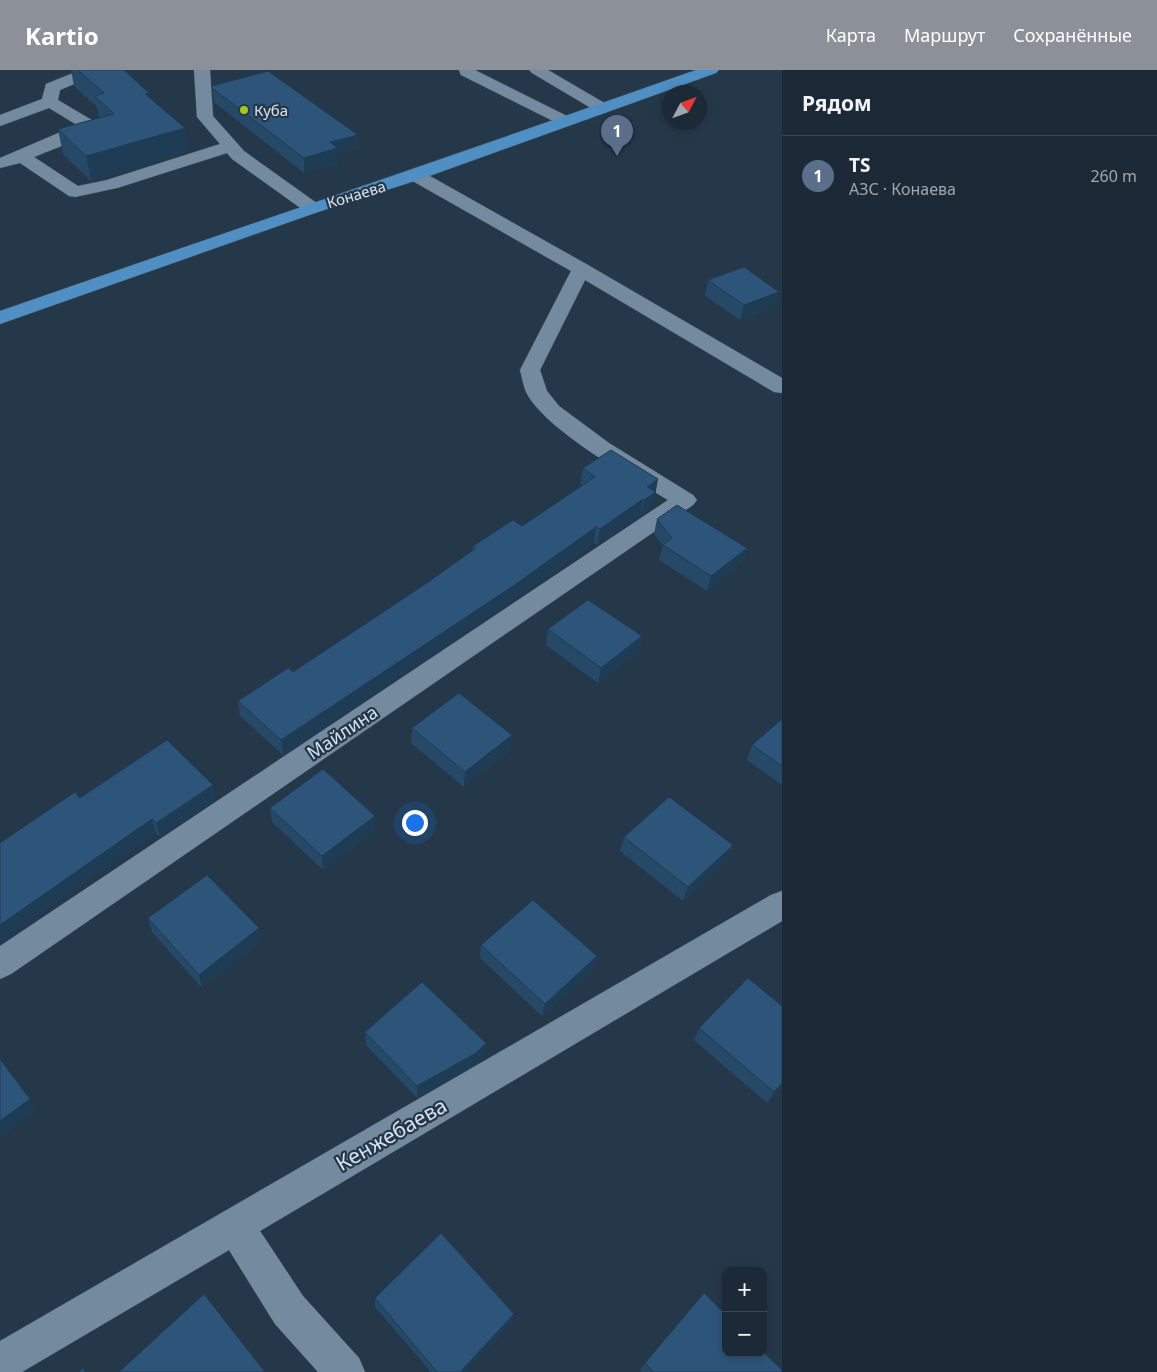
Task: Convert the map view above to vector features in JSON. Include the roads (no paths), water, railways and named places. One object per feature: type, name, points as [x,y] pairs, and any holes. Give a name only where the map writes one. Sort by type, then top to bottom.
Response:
[{"type":"main road","name":"Конаева","points":[[0,318],[312,208],[416,175],[711,70]]},
{"type":"street","points":[[50,102],[52,87],[95,70]]},
{"type":"street","points":[[202,70],[205,117],[238,155],[312,208]]},
{"type":"street","points":[[467,70],[466,72],[565,121]]},
{"type":"street","points":[[537,70],[602,108]]},
{"type":"street","points":[[0,121],[50,102]]},
{"type":"street","points":[[6,161],[71,135],[89,125],[50,102]]},
{"type":"street","points":[[6,161],[24,157],[75,192],[111,184],[231,146]]},
{"type":"street","points":[[416,175],[782,387]]},
{"type":"street","name":"Майлина","points":[[0,964],[685,500],[602,448],[552,411],[537,392],[530,370],[581,269]]},
{"type":"street","name":"Кенжебаева","points":[[0,1363],[782,905]]},
{"type":"street","points":[[235,1226],[289,1310],[345,1372]]},
{"type":"place","name":"Куба","points":[[244,110]]},
{"type":"place","name":"TS","points":[[617,156]]}]
